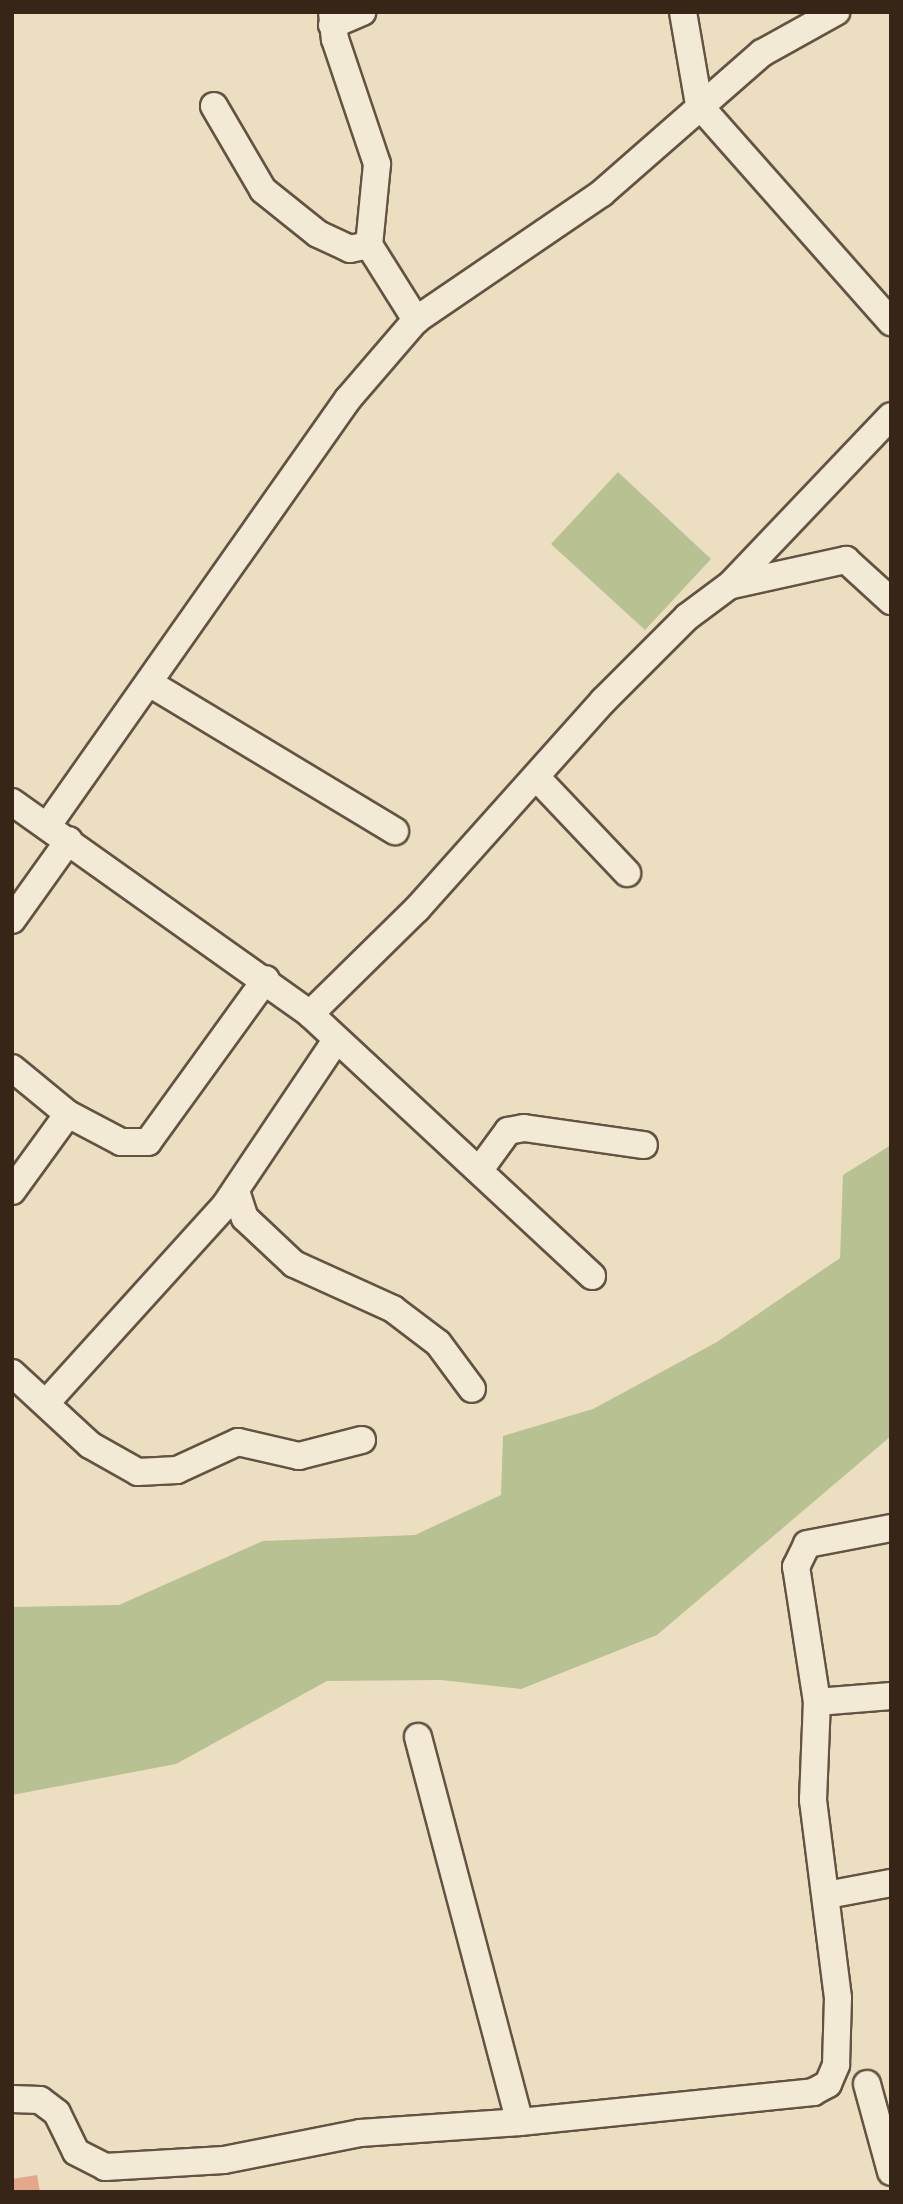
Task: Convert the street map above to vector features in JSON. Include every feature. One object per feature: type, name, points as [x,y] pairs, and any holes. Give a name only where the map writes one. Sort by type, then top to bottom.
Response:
[{"type":"street","points":[[362,12],[332,18],[377,164],[369,245],[416,320]]},
{"type":"street","points":[[683,12],[699,105],[891,322]]},
{"type":"street","points":[[12,920],[58,833],[151,684],[348,399],[416,320],[602,193],[699,105],[762,53],[836,12]]},
{"type":"street","points":[[214,106],[263,190],[318,234],[350,249],[369,245]]},
{"type":"street","points":[[310,1014],[687,617],[730,586],[891,416]]},
{"type":"street","points":[[730,586],[846,560],[891,601]]},
{"type":"street","points":[[151,684],[395,831]]},
{"type":"street","points":[[537,778],[627,873]]},
{"type":"street","points":[[12,802],[266,979],[310,1014],[335,1042],[481,1168],[592,1276]]},
{"type":"street","points":[[12,1068],[68,1114],[121,1142],[148,1142],[266,979]]},
{"type":"street","points":[[46,1404],[236,1191],[335,1042]]},
{"type":"street","points":[[12,1191],[68,1114]]},
{"type":"street","points":[[481,1168],[508,1131],[524,1128],[643,1144]]},
{"type":"street","points":[[236,1191],[245,1218],[293,1264],[393,1309],[438,1343],[472,1389]]},
{"type":"street","points":[[12,1373],[103,1455],[138,1472],[177,1470],[238,1442],[299,1456],[362,1440]]},
{"type":"street","points":[[828,2084],[836,2066],[838,1998],[813,1800],[817,1702],[796,1567],[807,1544],[891,1528]]},
{"type":"street","points":[[817,1702],[891,1696]]},
{"type":"street","points":[[418,1737],[520,2122]]},
{"type":"street","points":[[827,1895],[891,1883]]},
{"type":"street","points":[[12,2099],[40,2100],[57,2113],[76,2152],[105,2167],[224,2160],[360,2133],[520,2122],[813,2092],[828,2084],[879,2082],[891,2172]]},
{"type":"green space","points":[[618,472],[711,559],[645,630],[551,544]]},
{"type":"green space","points":[[891,1145],[891,1436],[657,1635],[521,1689],[441,1680],[327,1681],[176,1764],[12,1795],[12,1607],[119,1605],[263,1541],[415,1535],[501,1495],[503,1436],[593,1409],[717,1342],[840,1258],[843,1175]]},
{"type":"building","points":[[37,2175],[40,2192],[12,2192],[12,2179]]}]
